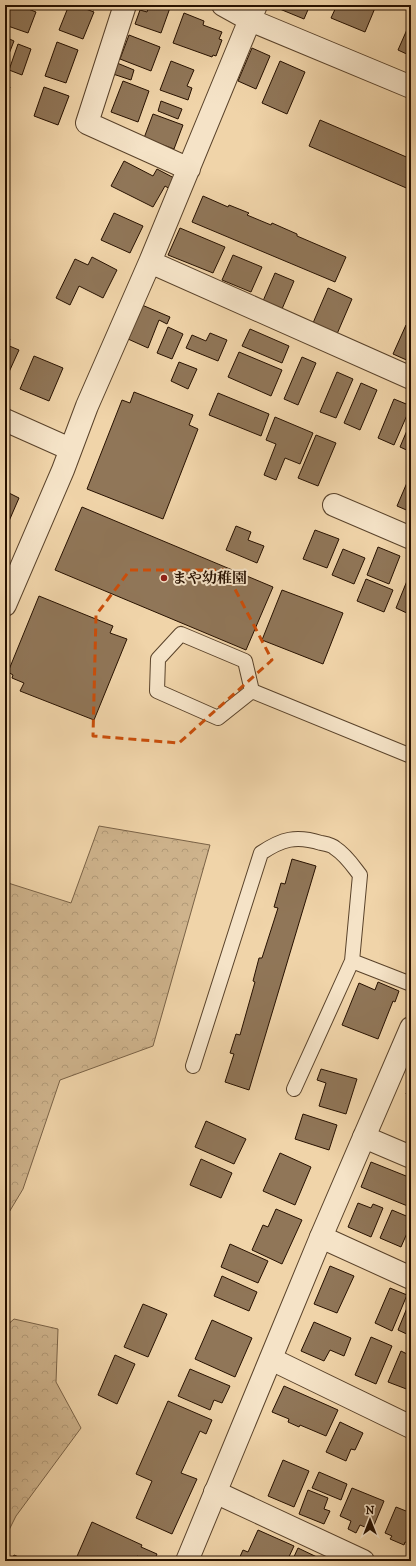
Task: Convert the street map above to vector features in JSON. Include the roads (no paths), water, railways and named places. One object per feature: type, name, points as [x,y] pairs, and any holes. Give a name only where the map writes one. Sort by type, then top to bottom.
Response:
[{"type":"street","points":[[125,5],[87,123],[189,169]]},
{"type":"street","points":[[223,5],[253,12],[411,87]]},
{"type":"street","points":[[5,605],[63,470],[87,406],[189,169],[253,12]]},
{"type":"street","points":[[150,262],[411,378]]},
{"type":"street","points":[[5,420],[70,449]]},
{"type":"street","points":[[334,505],[411,538]]},
{"type":"street","points":[[187,1561],[321,1237],[411,1028]]},
{"type":"street","points":[[364,1137],[411,1157]]},
{"type":"street","points":[[321,1237],[411,1278]]},
{"type":"street","points":[[271,1359],[411,1427]]},
{"type":"street","points":[[216,1492],[363,1561]]},
{"type":"lane","points":[[181,634],[245,662],[252,691],[218,718],[157,690],[158,659],[181,634]]},
{"type":"lane","points":[[252,691],[411,756]]},
{"type":"lane","points":[[193,1066],[261,853],[275,843],[295,837],[334,847],[348,859],[360,876],[352,962],[294,1089]]},
{"type":"lane","points":[[352,962],[411,984]]},
{"type":"place","name":"まや幼稚園","points":[[164,578]]}]
